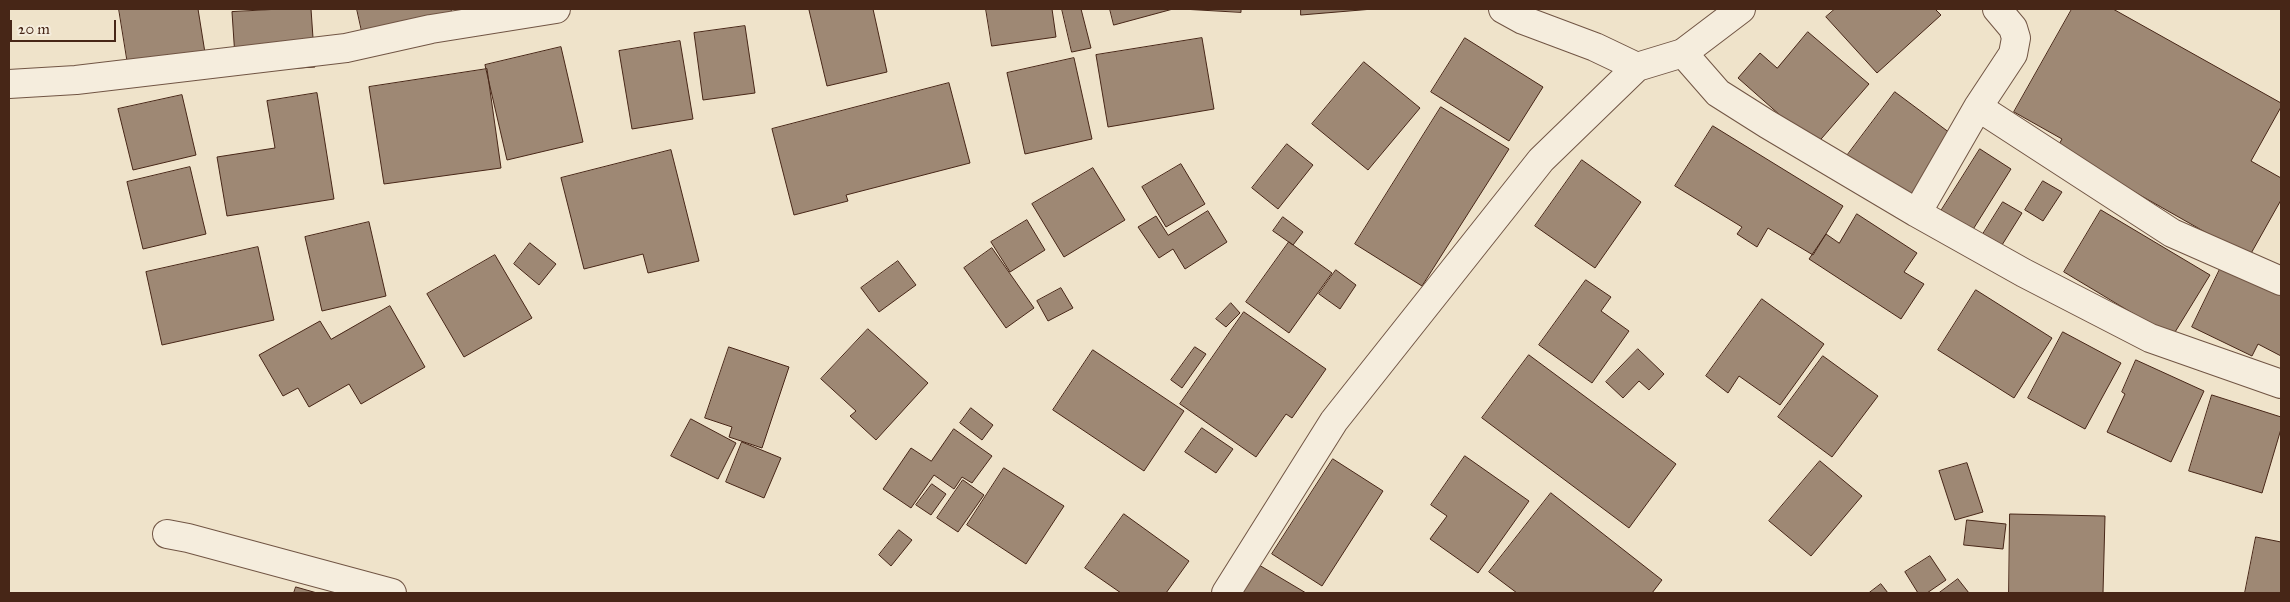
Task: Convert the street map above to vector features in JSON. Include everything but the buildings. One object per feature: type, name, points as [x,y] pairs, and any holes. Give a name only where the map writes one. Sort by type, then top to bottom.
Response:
[{"type":"street","points":[[9,84],[76,80],[346,48],[431,29],[556,9]]},
{"type":"street","points":[[1503,9],[1523,20],[1595,47],[1637,68]]},
{"type":"street","points":[[1226,593],[1334,421],[1541,160],[1637,68],[1683,53],[1741,9]]},
{"type":"street","points":[[1917,213],[1978,107],[2013,54],[2016,38],[2013,28],[1997,9]]},
{"type":"street","points":[[1683,53],[1718,93],[1917,213],[2024,273],[2150,338],[2281,384]]},
{"type":"street","points":[[1978,107],[2172,233],[2281,281]]},
{"type":"street","points":[[167,534],[198,540],[392,593]]}]
